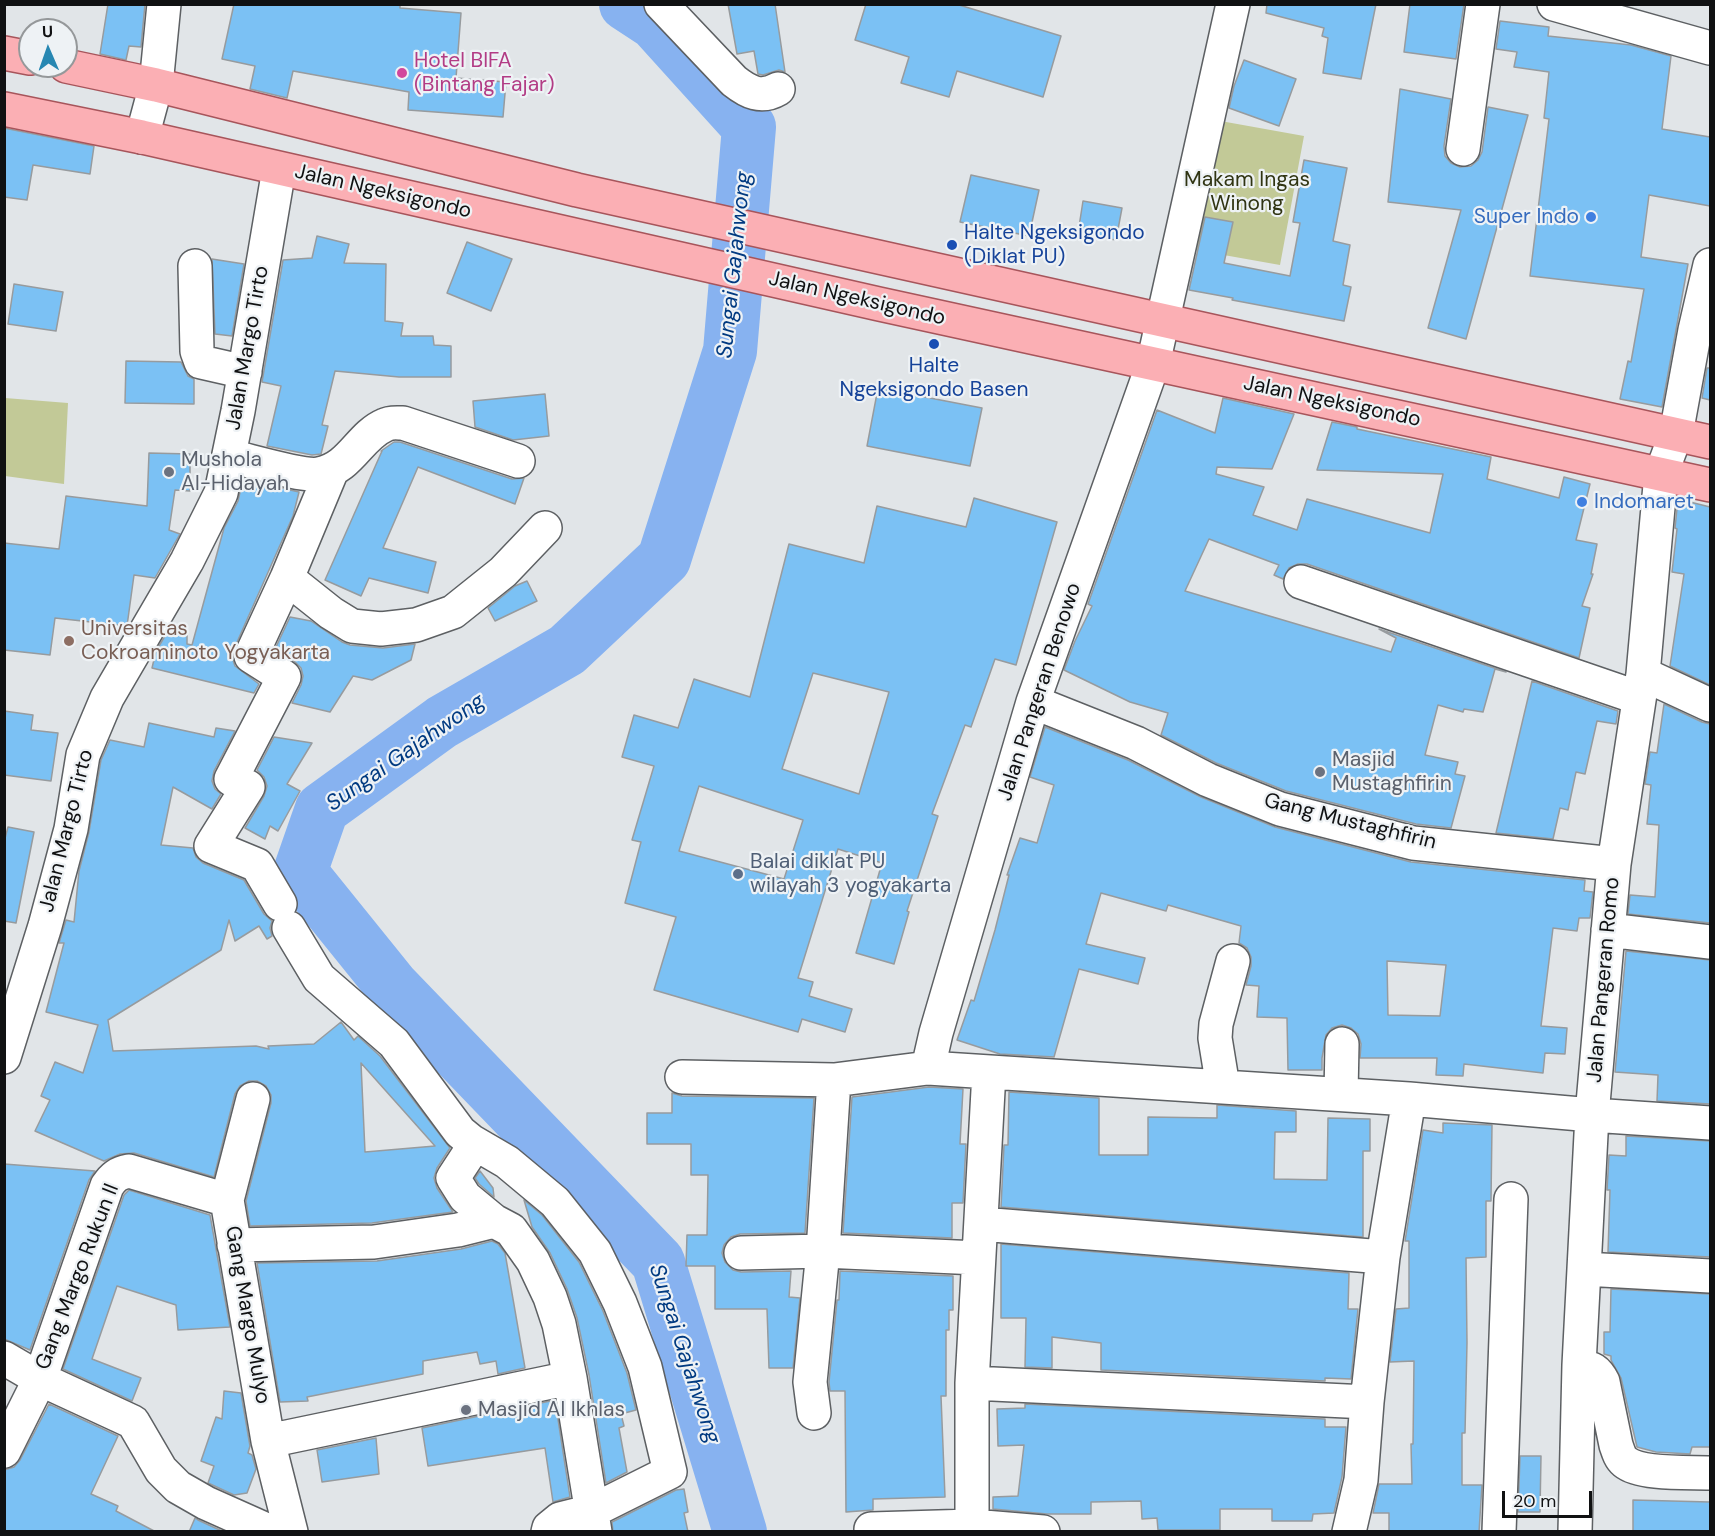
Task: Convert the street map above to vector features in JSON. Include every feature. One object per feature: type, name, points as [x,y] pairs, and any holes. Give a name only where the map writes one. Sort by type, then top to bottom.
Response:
[{"type":"main road","name":"Jalan Ngeksigondo","points":[[78,69],[156,85],[577,190],[1710,442]]},
{"type":"main road","name":"Jalan Ngeksigondo","points":[[4,109],[142,137],[879,304],[1710,485]]},
{"type":"street","points":[[142,137],[156,85],[164,4]]},
{"type":"street","points":[[661,4],[745,90],[753,94],[765,94],[778,89]]},
{"type":"street","name":"Jalan Pangeran Benowo","points":[[928,1068],[936,1033],[1033,702],[1153,364],[1233,4]]},
{"type":"street","points":[[1463,149],[1483,4]]},
{"type":"street","points":[[1554,4],[1710,48]]},
{"type":"street","name":"Jalan Margo Tirto","points":[[4,1057],[41,938],[71,829],[83,755],[107,698],[187,561],[221,493],[245,372],[279,169]]},
{"type":"street","name":"Jalan Pangeran Romo","points":[[1575,1532],[1579,1365],[1592,1115],[1614,864],[1641,686],[1661,474],[1676,434],[1695,330],[1710,265]]},
{"type":"street","points":[[195,266],[197,351],[201,362],[245,372]]},
{"type":"street","points":[[229,456],[317,474],[332,470],[352,456],[374,431],[387,423],[403,423],[518,461]]},
{"type":"street","points":[[332,470],[287,578],[251,656],[284,677],[231,779],[248,787],[211,846],[257,865],[319,978],[394,1043],[460,1132],[507,1162],[555,1202],[595,1252],[620,1303],[645,1367],[670,1472],[593,1521],[560,1519],[549,1528],[548,1532]]},
{"type":"street","points":[[287,578],[330,613],[352,626],[381,629],[416,625],[453,612],[503,572],[544,528]]},
{"type":"street","points":[[1301,582],[1710,705]]},
{"type":"street","name":"Gang Mustaghfirin","points":[[1033,702],[1136,742],[1208,780],[1280,809],[1413,843],[1614,864]]},
{"type":"street","points":[[1608,930],[1710,942]]},
{"type":"street","points":[[1223,1087],[1215,1038],[1216,1024],[1233,961]]},
{"type":"street","points":[[1341,1094],[1342,1044]]},
{"type":"street","points":[[682,1077],[834,1080],[928,1068],[1341,1094],[1710,1123]]},
{"type":"street","points":[[972,1526],[972,1383],[989,1072]]},
{"type":"street","points":[[814,1413],[810,1382],[823,1251],[834,1080]]},
{"type":"street","name":"Gang Margo Mulyo","points":[[253,1099],[227,1200],[268,1441],[291,1532]]},
{"type":"street","points":[[1349,1532],[1361,1480],[1383,1257],[1409,1099]]},
{"type":"street","points":[[471,1141],[471,1149],[453,1178],[465,1197],[494,1221],[511,1230],[533,1262],[556,1315],[570,1378],[593,1521]]},
{"type":"street","name":"Gang Margo Rukun II","points":[[4,1450],[40,1379],[107,1186],[112,1179],[119,1173],[129,1171],[227,1200]]},
{"type":"street","points":[[1499,1532],[1511,1199]]},
{"type":"street","points":[[234,1245],[374,1242],[458,1230],[494,1221]]},
{"type":"street","points":[[981,1224],[1383,1257]]},
{"type":"street","points":[[741,1253],[823,1251],[978,1258]]},
{"type":"street","points":[[1584,1269],[1710,1276]]},
{"type":"street","points":[[4,1358],[40,1379],[133,1422],[161,1470],[178,1487],[206,1503],[271,1532]]},
{"type":"street","points":[[1579,1365],[1592,1368],[1599,1373],[1604,1382],[1616,1445],[1619,1455],[1625,1462],[1646,1470],[1710,1473]]},
{"type":"street","points":[[268,1441],[570,1378]]},
{"type":"street","points":[[972,1383],[1367,1402]]},
{"type":"street","points":[[871,1529],[972,1526],[1043,1532]]},
{"type":"green space","name":"Makam Ingas Winong","points":[[1215,120],[1304,136],[1280,265],[1190,249]]},
{"type":"green space","points":[[5,398],[68,403],[64,484],[5,476]]},
{"type":"building","points":[[108,4],[145,4],[141,47],[129,46],[126,60],[100,54]]},
{"type":"building","points":[[234,4],[400,4],[400,8],[461,13],[456,78],[506,82],[503,117],[408,110],[409,92],[293,71],[287,98],[250,89],[255,66],[222,59]]},
{"type":"building","points":[[728,4],[775,4],[785,72],[779,70],[763,75],[758,74],[754,51],[737,54]]},
{"type":"building","points":[[866,4],[956,4],[1061,36],[1043,97],[957,71],[949,97],[901,83],[909,57],[855,40]]},
{"type":"building","points":[[1267,4],[1376,4],[1361,79],[1323,73],[1328,38],[1322,36],[1324,28],[1266,13]]},
{"type":"building","points":[[1410,4],[1464,4],[1456,59],[1404,52]]},
{"type":"building","points":[[1500,21],[1549,27],[1548,36],[1631,45],[1671,56],[1662,129],[1710,137],[1710,206],[1649,195],[1641,257],[1688,264],[1662,407],[1620,399],[1628,361],[1631,362],[1644,289],[1530,276],[1549,119],[1544,118],[1549,72],[1514,67],[1517,52],[1496,49]]},
{"type":"building","points":[[1244,60],[1296,79],[1279,126],[1229,108]]},
{"type":"building","points":[[1400,89],[1451,99],[1444,146],[1445,156],[1451,163],[1460,167],[1471,166],[1482,152],[1488,107],[1528,115],[1466,339],[1428,328],[1461,210],[1388,202]]},
{"type":"building","points":[[4,128],[94,146],[90,174],[33,165],[27,200],[4,197]]},
{"type":"building","points":[[1304,160],[1347,168],[1333,241],[1350,245],[1343,285],[1351,287],[1344,321],[1189,290],[1205,217],[1233,222],[1224,263],[1290,276],[1300,223],[1293,222]]},
{"type":"building","points":[[971,175],[1039,190],[1029,236],[960,222]]},
{"type":"building","points":[[1083,201],[1122,208],[1116,240],[1078,233]]},
{"type":"building","points":[[317,236],[349,244],[344,263],[386,264],[385,321],[403,323],[401,336],[433,336],[434,345],[451,346],[451,377],[399,377],[335,371],[322,425],[328,426],[321,454],[312,455],[267,446],[281,386],[262,382],[283,260],[312,258]]},
{"type":"building","points":[[467,242],[512,259],[491,311],[447,293]]},
{"type":"building","points":[[212,259],[244,264],[232,336],[215,334]]},
{"type":"building","points":[[14,284],[63,292],[56,331],[8,324]]},
{"type":"building","points":[[126,361],[181,362],[188,376],[194,379],[194,404],[125,403]]},
{"type":"building","points":[[1707,368],[1710,368],[1710,400],[1702,398]]},
{"type":"building","points":[[878,388],[982,408],[970,466],[867,446]]},
{"type":"building","points":[[545,394],[549,436],[513,440],[475,427],[473,401]]},
{"type":"building","points":[[1223,398],[1294,414],[1272,469],[1217,467],[1216,474],[1264,487],[1253,515],[1297,530],[1307,499],[1430,533],[1443,474],[1317,470],[1332,422],[1491,457],[1487,479],[1559,498],[1564,477],[1590,484],[1576,540],[1597,544],[1591,574],[1593,574],[1582,606],[1590,608],[1579,658],[1307,564],[1298,564],[1289,568],[1283,579],[1274,575],[1279,565],[1209,539],[1185,591],[1391,652],[1396,638],[1379,629],[1506,672],[1495,669],[1483,712],[1464,709],[1463,712],[1438,705],[1425,755],[1458,762],[1455,774],[1465,776],[1451,828],[1416,824],[1286,791],[1216,763],[1161,735],[1168,713],[1130,702],[1064,670],[1092,606],[1088,604],[1157,410],[1215,433]]},
{"type":"building","points":[[394,442],[512,479],[524,478],[515,504],[418,467],[383,548],[436,562],[428,593],[369,578],[361,596],[325,580],[381,451]]},
{"type":"building","points":[[149,453],[190,454],[190,491],[175,490],[169,530],[180,534],[155,578],[134,575],[127,626],[55,618],[50,655],[4,650],[4,543],[59,549],[66,496],[147,506]]},
{"type":"building","points":[[243,479],[299,492],[293,516],[232,657],[235,666],[259,684],[254,693],[152,668],[156,651],[168,631],[187,635],[187,644],[192,645],[224,528],[238,501]]},
{"type":"building","points":[[974,498],[1057,522],[1016,665],[995,659],[971,727],[965,725],[932,814],[938,816],[907,911],[909,912],[894,964],[856,953],[882,863],[838,849],[798,978],[813,982],[809,996],[852,1009],[845,1032],[802,1019],[798,1032],[654,990],[676,917],[625,903],[641,842],[632,840],[654,766],[622,757],[634,715],[678,728],[694,679],[750,697],[789,544],[864,563],[877,506],[966,527]],"holes":[[[813,673],[889,692],[859,794],[782,769]],[[699,786],[803,820],[784,879],[679,851]]]},
{"type":"building","points":[[1678,499],[1710,507],[1710,685],[1670,666],[1684,574],[1672,572]]},
{"type":"building","points":[[527,581],[537,601],[495,621],[488,608],[515,586]]},
{"type":"building","points":[[290,617],[311,621],[350,645],[383,648],[415,644],[411,660],[372,680],[353,676],[330,712],[292,703],[301,685],[303,676],[301,668],[275,649]]},
{"type":"building","points":[[1532,681],[1618,711],[1616,724],[1597,721],[1585,774],[1576,772],[1568,810],[1560,808],[1553,839],[1496,833]]},
{"type":"building","points":[[1664,704],[1710,724],[1710,923],[1628,914],[1630,895],[1655,897],[1659,825],[1647,824],[1651,785],[1645,784],[1650,752],[1657,753]]},
{"type":"building","points":[[4,711],[33,715],[31,730],[58,733],[51,781],[4,775]]},
{"type":"building","points":[[149,723],[214,737],[216,728],[235,731],[214,771],[212,781],[215,789],[221,794],[212,809],[173,787],[161,845],[193,848],[196,857],[203,863],[244,880],[264,914],[272,921],[270,928],[272,936],[267,939],[259,926],[235,941],[229,920],[221,950],[108,1020],[113,1051],[256,1046],[269,1049],[268,1046],[314,1044],[341,1022],[354,1040],[358,1036],[380,1056],[450,1148],[437,1168],[434,1178],[437,1188],[453,1212],[372,1223],[250,1226],[246,1201],[271,1103],[271,1095],[266,1086],[257,1081],[249,1081],[240,1086],[235,1094],[214,1177],[134,1153],[120,1154],[104,1161],[35,1131],[50,1100],[41,1096],[55,1062],[83,1073],[98,1025],[46,1012],[64,943],[59,943],[66,920],[74,922],[79,871],[89,832],[101,760],[110,740],[144,747]],"holes":[[[361,1063],[435,1146],[365,1152]]]},
{"type":"building","points":[[1045,727],[1128,760],[1201,797],[1275,827],[1411,862],[1585,880],[1584,891],[1593,892],[1590,918],[1579,918],[1577,931],[1553,928],[1541,1026],[1567,1028],[1565,1054],[1545,1053],[1543,1073],[1464,1064],[1463,1076],[1436,1075],[1437,1058],[1360,1058],[1361,1044],[1358,1034],[1342,1025],[1332,1028],[1326,1035],[1322,1070],[1288,1070],[1287,1018],[1257,1017],[1259,986],[1246,985],[1251,957],[1247,948],[1239,943],[1241,926],[1168,905],[1166,911],[1101,893],[1086,944],[1145,958],[1138,984],[1079,969],[1054,1057],[1000,1054],[957,1040],[971,1000],[974,1001],[995,930],[1009,875],[1007,875],[1020,838],[1037,843],[1054,785],[1030,777]],"holes":[[[1387,961],[1446,965],[1440,1016],[1388,1015]]]},
{"type":"building","points":[[274,737],[312,743],[287,784],[300,791],[278,831],[270,826],[265,839],[245,828],[264,796],[267,786],[264,777],[257,770]]},
{"type":"building","points":[[8,827],[34,832],[16,923],[4,921],[4,842]]},
{"type":"building","points":[[1626,951],[1710,960],[1710,1104],[1657,1101],[1658,1075],[1615,1072]]},
{"type":"building","points":[[929,1087],[963,1089],[960,1144],[966,1144],[963,1203],[952,1203],[952,1238],[843,1233],[852,1097]]},
{"type":"building","points":[[1009,1092],[1099,1098],[1099,1155],[1148,1155],[1148,1117],[1217,1118],[1217,1105],[1296,1111],[1296,1132],[1275,1132],[1274,1179],[1327,1180],[1328,1118],[1370,1119],[1370,1151],[1363,1151],[1363,1237],[1001,1207],[1004,1145],[1008,1145]]},
{"type":"building","points":[[672,1093],[682,1096],[814,1098],[805,1233],[740,1234],[731,1237],[724,1245],[722,1253],[725,1262],[733,1270],[741,1272],[791,1271],[789,1297],[800,1298],[793,1368],[769,1368],[767,1309],[715,1309],[715,1266],[686,1266],[687,1235],[707,1235],[708,1175],[691,1175],[691,1144],[647,1144],[647,1113],[672,1113]]},
{"type":"building","points":[[1443,1123],[1492,1125],[1491,1201],[1486,1201],[1486,1257],[1466,1258],[1467,1343],[1465,1433],[1462,1433],[1462,1485],[1482,1485],[1479,1532],[1389,1532],[1389,1513],[1373,1513],[1379,1484],[1412,1484],[1414,1361],[1390,1362],[1396,1309],[1409,1308],[1409,1241],[1405,1241],[1423,1130],[1443,1133]]},
{"type":"building","points":[[1626,1136],[1710,1141],[1710,1257],[1608,1252],[1609,1155],[1626,1156]]},
{"type":"building","points":[[4,1164],[95,1171],[89,1180],[30,1350],[4,1339]]},
{"type":"building","points":[[480,1171],[493,1188],[494,1197],[475,1178]]},
{"type":"building","points":[[129,1190],[210,1215],[230,1327],[178,1330],[176,1305],[117,1286],[92,1359],[141,1378],[132,1401],[63,1369],[124,1195]]},
{"type":"building","points":[[524,1200],[542,1215],[579,1262],[603,1311],[627,1373],[636,1410],[621,1414],[624,1426],[619,1428],[627,1472],[606,1483],[589,1375],[577,1318],[567,1289],[550,1253],[532,1227]]},
{"type":"building","points":[[492,1241],[498,1244],[505,1253],[525,1368],[498,1374],[496,1361],[480,1364],[477,1352],[423,1361],[423,1374],[307,1397],[308,1401],[280,1402],[257,1263],[377,1261],[461,1249]]},
{"type":"building","points":[[1001,1244],[1349,1273],[1348,1309],[1358,1309],[1351,1379],[1325,1378],[1325,1381],[1101,1370],[1101,1343],[1052,1337],[1052,1368],[1025,1367],[1026,1318],[1001,1318]]},
{"type":"building","points":[[840,1271],[953,1276],[953,1310],[949,1310],[949,1330],[946,1330],[946,1396],[941,1396],[945,1497],[873,1499],[873,1510],[846,1512],[845,1391],[830,1391],[829,1382],[837,1300],[839,1300]]},
{"type":"building","points":[[1611,1289],[1710,1294],[1710,1447],[1692,1447],[1690,1454],[1656,1452],[1637,1447],[1621,1378],[1611,1356],[1604,1354],[1604,1332],[1610,1332]]},
{"type":"building","points":[[224,1391],[241,1393],[250,1446],[248,1453],[252,1455],[256,1469],[247,1493],[234,1495],[208,1483],[214,1466],[201,1461],[216,1417],[222,1419]]},
{"type":"building","points":[[555,1400],[570,1497],[553,1502],[545,1448],[428,1466],[422,1428]]},
{"type":"building","points":[[49,1404],[118,1436],[91,1494],[118,1506],[116,1511],[156,1532],[4,1532],[4,1470],[14,1467],[20,1460]]},
{"type":"building","points":[[1025,1404],[1325,1419],[1325,1427],[1346,1427],[1342,1477],[1334,1513],[1313,1514],[1312,1521],[1272,1521],[1272,1509],[1220,1509],[1220,1530],[1158,1530],[1157,1518],[1142,1519],[1141,1501],[1091,1502],[1091,1514],[1047,1514],[993,1509],[993,1497],[1018,1496],[1024,1445],[998,1446],[997,1409],[1025,1408]]},
{"type":"building","points":[[376,1438],[379,1474],[322,1482],[317,1450]]},
{"type":"building","points":[[1520,1456],[1541,1456],[1540,1512],[1518,1512]]},
{"type":"building","points":[[684,1489],[688,1512],[684,1513],[688,1532],[613,1532],[612,1522],[676,1490]]},
{"type":"building","points":[[1633,1500],[1710,1502],[1710,1532],[1633,1532]]},
{"type":"building","points":[[195,1518],[198,1520],[224,1532],[189,1532]]},
{"type":"waterway","name":"Sungai Gajahwong","points":[[626,4],[655,23],[749,127],[730,351],[664,559],[567,650],[442,722],[322,809],[300,872],[392,986],[658,1262],[740,1532]]},
{"type":"place","name":"Hotel BIFA (Bintang Fajar)","points":[[402,73]]},
{"type":"place","name":"Super Indo","points":[[1591,217]]},
{"type":"place","name":"Halte Ngeksigondo (Diklat PU)","points":[[952,245]]},
{"type":"place","name":"Halte Ngeksigondo Basen","points":[[934,344]]},
{"type":"place","name":"Mushola Al-Hidayah","points":[[169,472]]},
{"type":"place","name":"Indomaret","points":[[1582,502]]},
{"type":"place","name":"Universitas Cokroaminoto Yogyakarta","points":[[69,641]]},
{"type":"place","name":"Masjid Mustaghfirin","points":[[1320,772]]},
{"type":"place","name":"Balai diklat PU wilayah 3 yogyakarta","points":[[738,874]]},
{"type":"place","name":"Masjid Al Ikhlas","points":[[466,1410]]}]
